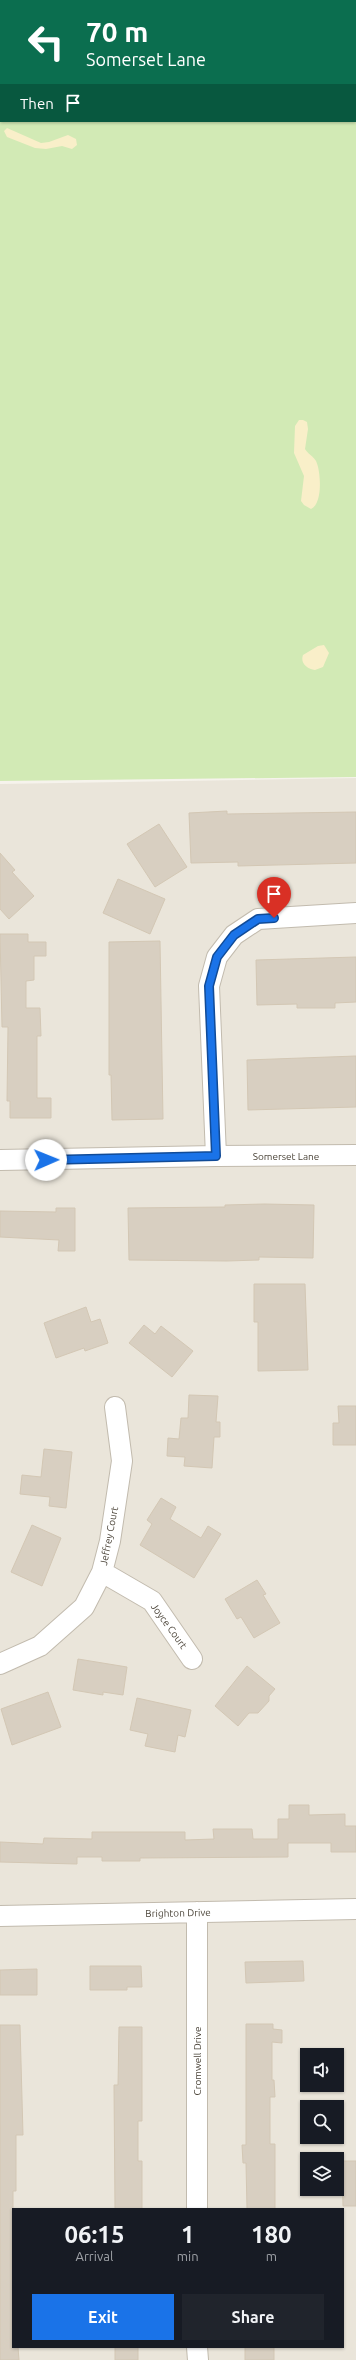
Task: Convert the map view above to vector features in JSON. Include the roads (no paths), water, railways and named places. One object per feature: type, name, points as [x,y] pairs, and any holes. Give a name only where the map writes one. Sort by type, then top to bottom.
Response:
[{"type":"street","points":[[216,1156],[209,986],[217,957],[234,935],[258,919],[356,913]]},
{"type":"street","name":"Somerset Lane","points":[[0,1160],[356,1155]]},
{"type":"street","name":"Jeffrey Court","points":[[0,1664],[40,1646],[84,1607],[102,1572],[110,1541],[122,1461],[115,1407]]},
{"type":"street","name":"Joyce Court","points":[[102,1572],[152,1601],[192,1658]]},
{"type":"street","name":"Brighton Drive","points":[[0,1916],[356,1909]]},
{"type":"street","name":"Cromwell Drive","points":[[197,1912],[197,2208]]},
{"type":"street","points":[[198,2348],[198,2360]]}]
